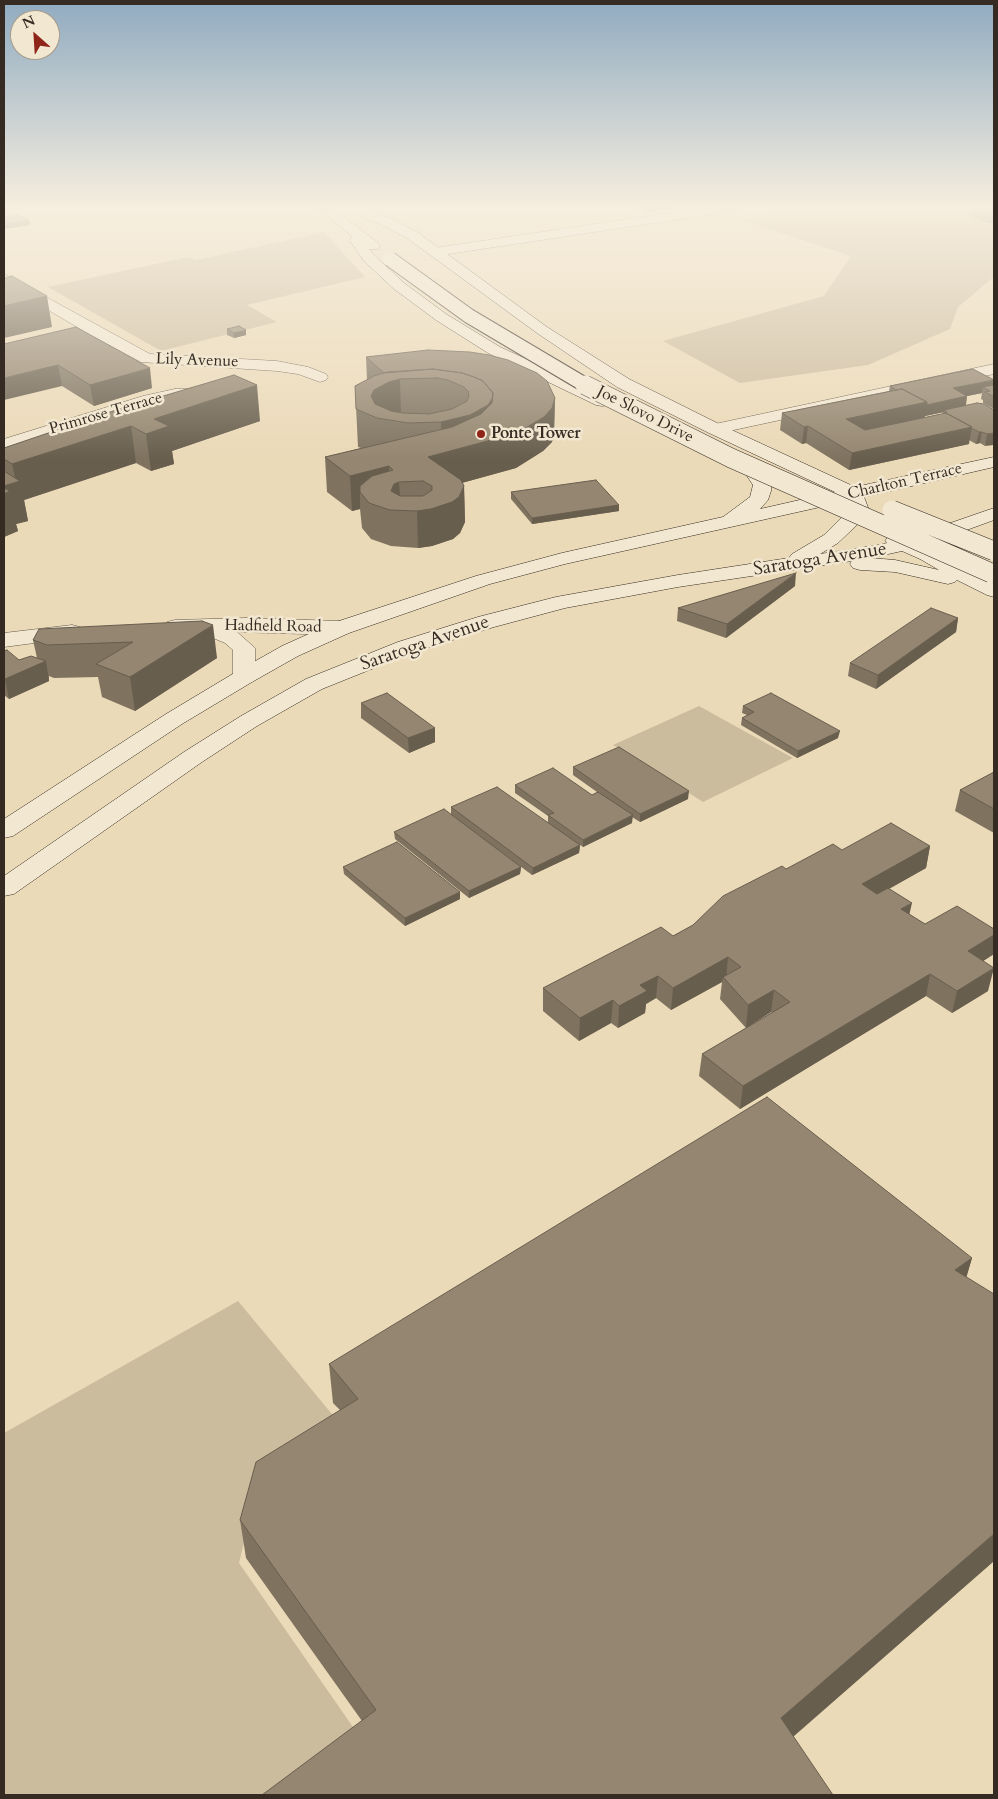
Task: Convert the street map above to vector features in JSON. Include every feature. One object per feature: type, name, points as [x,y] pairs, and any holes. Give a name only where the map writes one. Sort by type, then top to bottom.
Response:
[{"type":"main road","name":"Lily Avenue","points":[[26,291],[94,331],[150,360],[277,366],[302,370],[320,377]]},
{"type":"main road","points":[[406,291],[472,338],[494,350],[579,388],[644,422],[850,520],[993,583]]},
{"type":"main road","name":"Joe Slovo Drive","points":[[434,291],[469,316],[587,386],[731,458],[993,583]]},
{"type":"main road","name":"Joe Slovo Drive","points":[[465,291],[524,330],[614,382],[677,415],[827,484],[994,551]]},
{"type":"main road","points":[[490,291],[595,366],[623,383],[715,429],[854,494],[859,510],[850,520],[830,539],[784,566]]},
{"type":"main road","points":[[76,335],[94,331]]},
{"type":"main road","points":[[715,429],[994,369]]},
{"type":"main road","name":"Primrose Terrace","points":[[4,445],[149,400],[175,394],[207,395],[4,456]]},
{"type":"main road","name":"Charlton Terrace","points":[[816,503],[994,462]]},
{"type":"main road","points":[[726,522],[747,510],[758,500],[762,486],[756,476]]},
{"type":"main road","points":[[4,830],[174,719],[244,677],[290,652],[341,628],[500,576],[562,559],[816,503]]},
{"type":"main road","points":[[904,545],[994,514]]},
{"type":"main road","name":"Saratoga Avenue","points":[[4,888],[170,772],[249,721],[314,684],[406,647],[459,630],[564,602],[678,581],[814,562],[904,545]]},
{"type":"main road","points":[[814,562],[895,566],[946,577],[993,583]]},
{"type":"main road","name":"Hadfield Road","points":[[204,626],[240,642],[246,654],[244,677]]},
{"type":"main road","name":"Hadfield Road","points":[[155,628],[204,626],[341,628]]},
{"type":"main road","points":[[4,640],[46,634],[95,631]]},
{"type":"shaded area","points":[[55,291],[306,291],[247,305],[277,322],[161,351]]},
{"type":"shaded area","points":[[827,291],[977,291],[958,307],[950,329],[868,365],[740,383],[663,341],[824,296]]},
{"type":"shaded area","points":[[699,706],[793,758],[703,802],[613,745]]},
{"type":"shaded area","points":[[238,1301],[351,1437],[255,1496],[239,1563],[369,1750],[309,1795],[4,1795],[4,1433]]},
{"type":"building","points":[[4,291],[38,291],[47,296],[4,306]]},
{"type":"building","points":[[239,326],[246,330],[234,333],[227,329]]},
{"type":"building","points":[[76,327],[150,368],[90,385],[58,365],[4,378],[4,344]]},
{"type":"building","points":[[428,350],[489,355],[508,360],[537,373],[547,381],[555,398],[552,408],[544,417],[517,433],[428,457],[461,480],[464,486],[459,497],[452,502],[431,509],[417,511],[390,510],[369,503],[360,492],[360,486],[372,476],[393,470],[389,466],[350,476],[325,457],[452,427],[481,414],[492,403],[493,393],[483,381],[462,373],[433,369],[384,373],[366,357]],"holes":[[[423,481],[432,486],[432,490],[423,496],[400,496],[391,491],[394,484],[399,482]]]},
{"type":"building","points":[[433,369],[462,373],[483,381],[493,393],[492,399],[488,405],[470,415],[441,422],[408,423],[377,418],[356,409],[355,386],[374,376],[387,372]],"holes":[[[437,378],[448,380],[464,387],[468,391],[467,401],[452,409],[429,414],[391,411],[375,404],[371,396],[374,390],[389,382],[400,379]]]},
{"type":"building","points":[[973,369],[994,380],[953,388],[967,396],[927,405],[927,402],[902,389],[896,390],[890,386]]},
{"type":"building","points":[[234,375],[257,385],[154,419],[169,426],[146,434],[131,426],[12,464],[4,459],[4,448],[116,410]]},
{"type":"building","points":[[994,385],[994,397],[985,392],[990,391],[983,387]]},
{"type":"building","points":[[902,389],[927,402],[846,419],[865,430],[946,413],[972,427],[852,453],[808,426],[804,427],[782,413]]},
{"type":"building","points":[[977,403],[984,404],[994,410],[994,433],[979,432],[943,413],[947,412],[944,410]]},
{"type":"building","points":[[4,471],[20,481],[4,486]]},
{"type":"building","points":[[596,480],[619,505],[532,518],[511,492]]},
{"type":"building","points":[[4,488],[10,491],[4,494]]},
{"type":"building","points":[[796,573],[727,624],[678,608]]},
{"type":"building","points":[[931,608],[958,618],[878,675],[850,663]]},
{"type":"building","points":[[202,621],[213,625],[130,677],[96,664],[133,642],[47,645],[33,640],[39,629]]},
{"type":"building","points":[[7,650],[19,660],[31,656],[46,661],[5,679],[4,651]]},
{"type":"building","points":[[387,693],[435,728],[408,738],[361,703]]},
{"type":"building","points":[[771,693],[840,731],[798,751],[742,718],[754,712],[743,706]]},
{"type":"building","points":[[619,747],[689,791],[640,814],[573,767]]},
{"type":"building","points":[[553,768],[592,795],[598,792],[633,815],[583,840],[548,815],[554,813],[515,785]]},
{"type":"building","points":[[994,772],[994,809],[960,790]]},
{"type":"building","points":[[497,787],[580,845],[533,868],[451,807]]},
{"type":"building","points":[[444,809],[521,867],[469,891],[394,832]]},
{"type":"building","points":[[891,823],[930,846],[862,884],[877,894],[888,888],[912,903],[901,909],[925,924],[957,906],[994,929],[994,935],[968,951],[994,968],[957,991],[930,974],[743,1086],[702,1054],[790,1002],[774,990],[748,1005],[723,977],[741,967],[728,957],[673,988],[658,976],[640,985],[647,991],[619,1006],[613,1000],[580,1018],[543,988],[661,927],[673,936],[693,925],[723,896],[782,866],[786,869],[833,844],[842,850]]},
{"type":"building","points":[[397,842],[460,892],[405,918],[343,867]]},
{"type":"building","points":[[767,1097],[972,1258],[955,1270],[994,1294],[994,1534],[781,1718],[833,1795],[262,1795],[376,1710],[240,1520],[256,1462],[358,1399],[329,1364]]},
{"type":"place","name":"Ponte Tower","points":[[481,434]]}]
